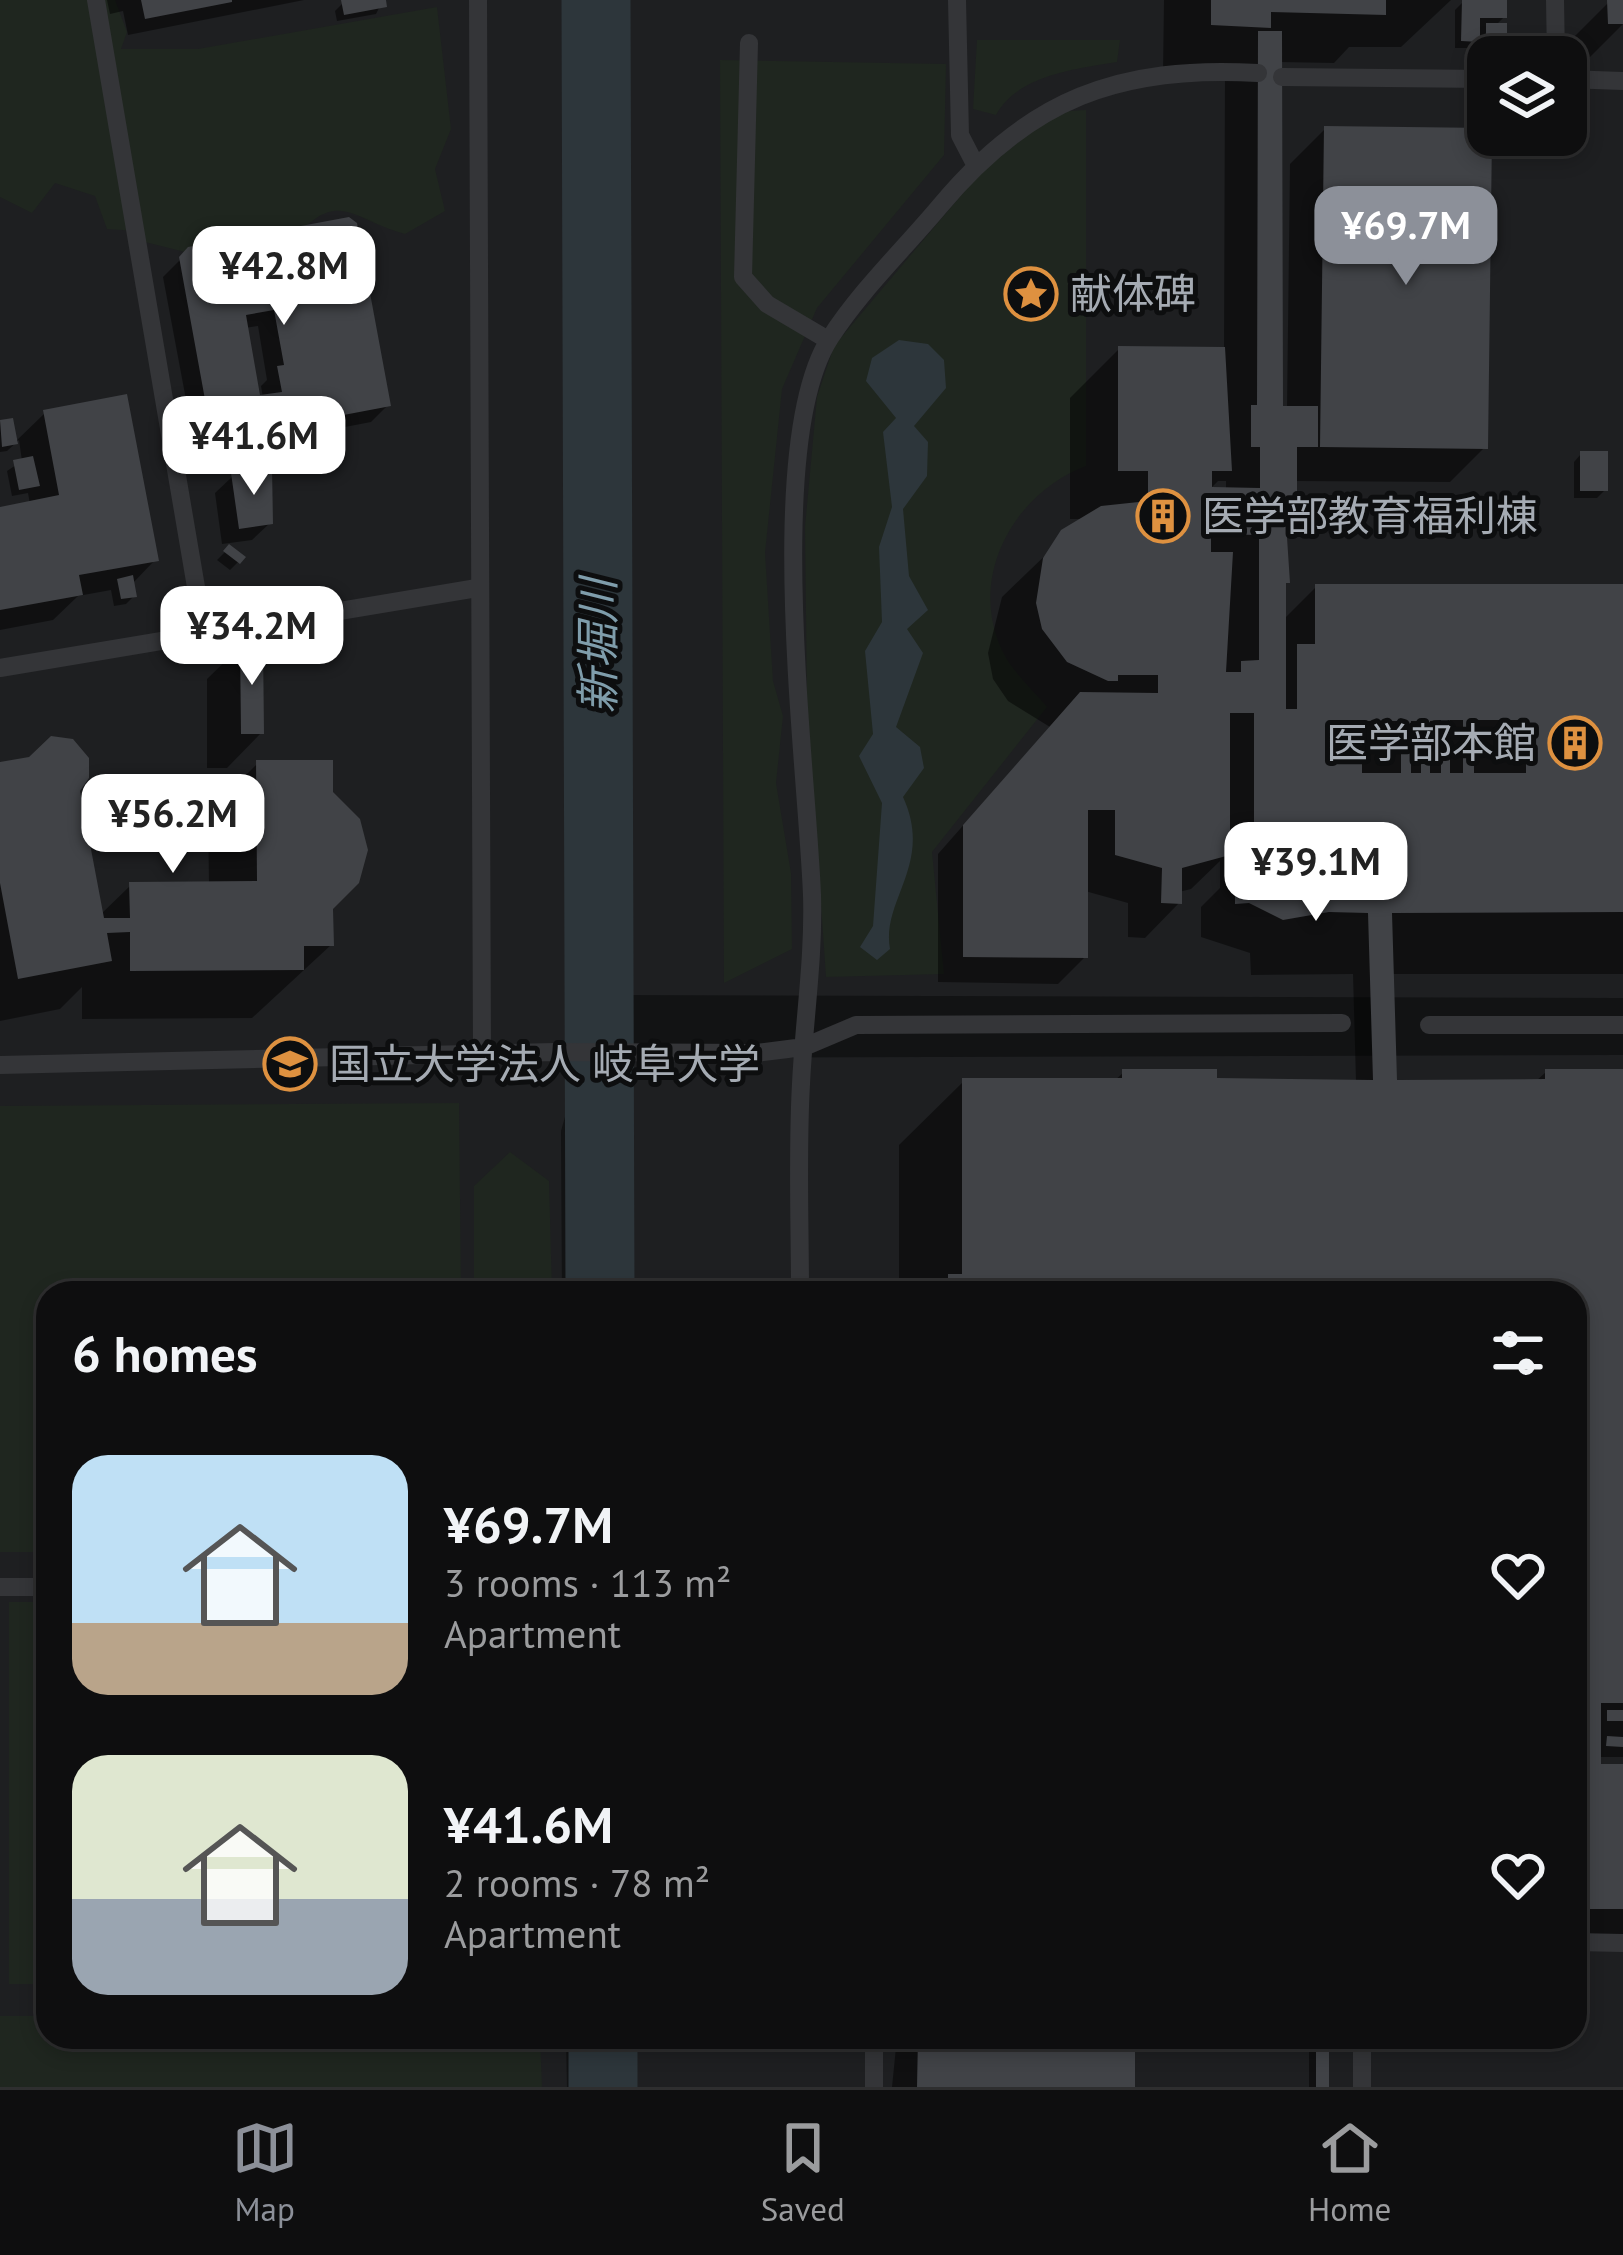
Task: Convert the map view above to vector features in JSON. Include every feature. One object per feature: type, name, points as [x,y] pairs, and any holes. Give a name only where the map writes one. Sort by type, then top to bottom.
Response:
[{"type":"lane","points":[[96,0],[204,634]]},
{"type":"lane","points":[[478,0],[482,1054]]},
{"type":"lane","points":[[958,0],[960,135],[975,164]]},
{"type":"lane","points":[[1556,0],[1556,36]]},
{"type":"lane","points":[[749,43],[743,277],[767,304],[828,340]]},
{"type":"lane","points":[[800,1281],[804,1047],[813,955],[796,619],[796,473],[807,396],[828,340],[975,164],[1014,129],[1055,104],[1094,91],[1214,71],[1258,74]]},
{"type":"lane","points":[[1282,77],[1467,79]]},
{"type":"lane","points":[[1587,80],[1623,81]]},
{"type":"lane","points":[[0,668],[477,588]]},
{"type":"lane","points":[[0,1065],[556,1052],[756,1053],[804,1047],[856,1025],[1342,1023]]},
{"type":"lane","points":[[1430,1025],[1623,1025]]},
{"type":"lane","points":[[0,1587],[36,1587]]},
{"type":"lane","points":[[1587,1942],[1623,1943]]},
{"type":"lane","points":[[874,2049],[874,2087]]},
{"type":"lane","points":[[1362,2049],[1362,2087]]},
{"type":"shaded area","name":"国立大学法人 岐阜大学","points":[[0,0],[1623,0],[1623,998],[600,995],[561,1131],[562,1281],[36,1281],[36,2049],[566,2049],[567,2087],[0,2087]]},
{"type":"shaded area","points":[[0,0],[115,0],[127,32],[121,49],[198,49],[437,7],[451,129],[435,169],[445,211],[405,234],[336,211],[312,221],[297,235],[247,234],[197,255],[137,240],[138,231],[107,229],[95,196],[55,183],[32,213],[0,197]]},
{"type":"shaded area","points":[[977,40],[1120,40],[1117,62],[1033,82],[996,115],[973,109]]},
{"type":"shaded area","points":[[720,60],[946,64],[944,155],[817,308],[782,389],[765,553],[773,681],[783,716],[776,783],[791,873],[792,949],[724,983]]},
{"type":"shaded area","points":[[1086,110],[1086,466],[1036,497],[1017,519],[1003,543],[990,599],[1005,656],[1047,707],[932,852],[944,974],[826,977],[807,701],[805,527],[817,397],[834,346],[979,174],[1055,112]]},
{"type":"shaded area","points":[[899,340],[928,344],[944,360],[946,388],[914,426],[928,442],[927,476],[903,509],[909,576],[928,610],[907,629],[923,653],[896,727],[920,747],[924,768],[903,797],[911,821],[910,862],[889,931],[890,949],[877,960],[860,947],[873,926],[882,803],[859,756],[873,734],[865,651],[882,622],[879,547],[892,507],[883,432],[896,418],[866,381],[872,358]]},
{"type":"shaded area","points":[[1623,1055],[1623,2087],[635,2087],[634,2049],[1587,2049],[1587,1281],[627,1281],[625,1058]]},
{"type":"shaded area","points":[[459,1103],[461,1281],[36,1281],[36,1552],[0,1552],[0,1106]]},
{"type":"shaded area","points":[[510,1152],[549,1181],[552,1281],[474,1281],[474,1186]]},
{"type":"shaded area","points":[[9,1602],[36,1602],[36,1984],[9,1984]]},
{"type":"shaded area","points":[[0,2016],[36,2016],[36,2049],[540,2049],[542,2087],[0,2087]]},
{"type":"building","points":[[141,0],[232,0],[232,2],[145,19]]},
{"type":"building","points":[[341,0],[386,0],[387,7],[344,15]]},
{"type":"building","points":[[1211,0],[1386,0],[1386,15],[1271,12],[1271,28],[1211,25]]},
{"type":"building","points":[[1462,0],[1507,0],[1507,18],[1480,18],[1480,36],[1461,41]]},
{"type":"building","points":[[1607,0],[1623,0],[1623,24],[1608,24]]},
{"type":"building","points":[[1486,23],[1507,23],[1507,36],[1486,36]]},
{"type":"building","points":[[1258,31],[1282,31],[1283,406],[1318,406],[1318,447],[1297,447],[1297,507],[1285,507],[1290,583],[1286,583],[1286,709],[1297,709],[1297,644],[1315,644],[1315,584],[1623,584],[1623,912],[1392,913],[1397,1080],[1545,1079],[1545,1069],[1623,1069],[1623,1703],[1601,1703],[1601,1764],[1623,1764],[1623,1909],[1587,1909],[1587,1281],[948,1281],[948,1274],[962,1274],[962,1078],[1122,1078],[1122,1069],[1217,1069],[1217,1078],[1373,1080],[1368,913],[1329,912],[1283,920],[1249,903],[1235,904],[1235,869],[1254,869],[1254,713],[1230,713],[1230,855],[1182,868],[1182,904],[1161,903],[1162,868],[1115,855],[1115,810],[1088,810],[1088,958],[963,957],[963,825],[1080,692],[1158,693],[1158,675],[1118,675],[1118,681],[1108,681],[1067,662],[1042,629],[1036,603],[1043,558],[1061,530],[1101,506],[1148,501],[1148,471],[1118,471],[1118,346],[1225,347],[1232,471],[1212,471],[1212,487],[1260,488],[1260,447],[1251,447],[1251,405],[1257,405]],"holes":[[[1211,534],[1259,535],[1259,660],[1241,661],[1241,672],[1226,672],[1233,552],[1211,552]],[[1441,720],[1441,773],[1430,773],[1430,721]],[[1450,720],[1463,720],[1463,773],[1450,773]],[[1474,720],[1526,720],[1526,773],[1474,773]],[[1362,721],[1401,721],[1401,773],[1362,773]],[[1411,721],[1421,721],[1421,773],[1411,773]]]},
{"type":"building","points":[[1324,126],[1467,128],[1467,156],[1492,156],[1488,449],[1320,447]]},
{"type":"building","points":[[349,217],[357,223],[391,406],[206,441],[200,406],[206,405],[179,257],[188,247]],"holes":[[[274,310],[284,365],[277,366],[282,392],[260,395],[246,315]]]},
{"type":"building","points":[[127,394],[159,561],[79,575],[83,595],[0,610],[0,507],[59,495],[43,410]]},
{"type":"building","points":[[13,418],[18,444],[2,447],[0,420]]},
{"type":"building","points":[[1580,451],[1608,451],[1608,491],[1580,491]]},
{"type":"building","points":[[33,456],[40,486],[19,490],[13,460]]},
{"type":"building","points":[[272,468],[273,524],[239,529],[231,473]]},
{"type":"building","points":[[229,544],[246,557],[240,564],[223,551]]},
{"type":"building","points":[[133,575],[137,597],[121,599],[117,579]]},
{"type":"building","points":[[240,642],[263,642],[264,734],[241,734]]},
{"type":"building","points":[[51,736],[73,739],[89,758],[89,778],[80,791],[104,918],[130,918],[129,882],[257,881],[256,760],[333,760],[333,792],[360,819],[368,850],[359,883],[333,909],[334,946],[304,946],[304,970],[130,971],[130,932],[107,933],[112,961],[18,979],[0,883],[0,762],[29,757]]},
{"type":"building","points":[[1607,1710],[1623,1710],[1623,1721],[1607,1721]]},
{"type":"building","points":[[1607,1736],[1623,1737],[1623,1747],[1606,1746]]},
{"type":"building","points":[[918,2049],[1135,2049],[1135,2087],[917,2087]]},
{"type":"building","points":[[1316,2049],[1329,2049],[1329,2087],[1316,2087]]},
{"type":"waterway","name":"新堀川","points":[[596,0],[600,1281]]},
{"type":"waterway","name":"新堀川","points":[[603,2049],[603,2087]]},
{"type":"place","name":"献体碑","points":[[1031,294]]},
{"type":"place","name":"医学部教育福利棟","points":[[1163,516]]},
{"type":"place","name":"医学部本館","points":[[1575,743]]},
{"type":"place","name":"国立大学法人 岐阜大学","points":[[290,1064]]}]
